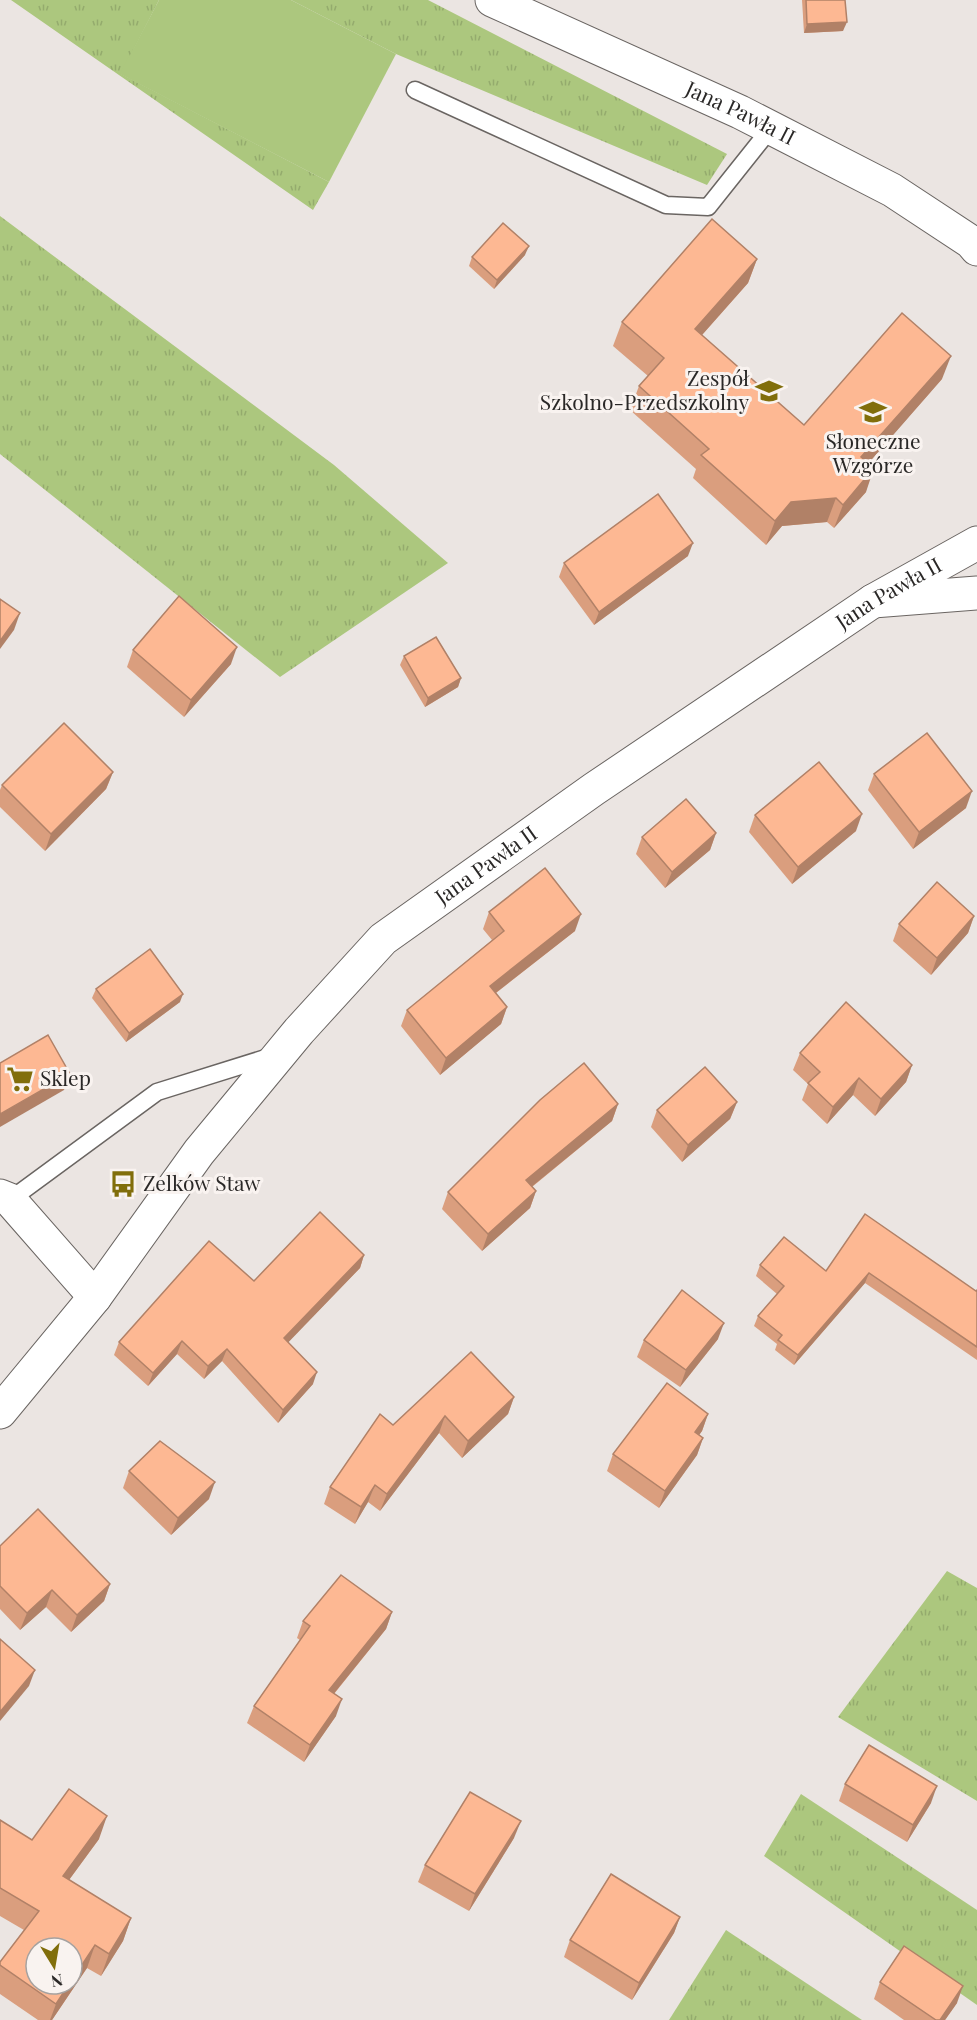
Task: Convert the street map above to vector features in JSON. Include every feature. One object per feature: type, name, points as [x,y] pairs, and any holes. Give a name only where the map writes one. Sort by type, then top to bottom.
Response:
[{"type":"street","name":"Jana Pawła II","points":[[492,0],[771,128],[892,190],[971,242],[977,249]]},
{"type":"street","name":"Jana Pawła II","points":[[0,1412],[95,1297],[199,1152],[281,1053],[383,939],[594,789],[873,601],[977,543]]},
{"type":"street","points":[[873,601],[977,593]]},
{"type":"street","points":[[5,1198],[95,1297]]},
{"type":"lane","points":[[415,90],[666,205],[708,207],[771,128]]},
{"type":"lane","points":[[5,1198],[157,1092],[281,1053]]},
{"type":"green space","points":[[11,0],[159,0],[121,74],[329,182],[313,210]]},
{"type":"green space","points":[[159,0],[291,0],[396,54],[329,182],[120,74]]},
{"type":"green space","points":[[291,0],[428,0],[727,154],[707,185],[396,54]]},
{"type":"green space","points":[[0,216],[334,465],[448,563],[280,677],[0,454]]},
{"type":"green space","points":[[947,1571],[977,1588],[977,1801],[838,1717]]},
{"type":"green space","points":[[801,1794],[977,1910],[977,2005],[764,1856]]},
{"type":"green space","points":[[726,1930],[862,2020],[669,2020]]},
{"type":"building","points":[[806,0],[845,0],[847,22],[807,24]]},
{"type":"building","points":[[712,219],[757,259],[695,329],[804,425],[902,313],[951,356],[861,457],[874,468],[843,505],[836,498],[791,502],[775,521],[701,455],[709,449],[639,386],[664,358],[622,322]]},
{"type":"building","points":[[503,223],[529,246],[497,280],[472,257]]},
{"type":"building","points":[[658,494],[693,543],[599,612],[564,563]]},
{"type":"building","points":[[179,596],[237,647],[191,700],[133,650]]},
{"type":"building","points":[[0,599],[20,613],[0,641]]},
{"type":"building","points":[[436,637],[461,678],[428,698],[404,656]]},
{"type":"building","points":[[64,723],[113,772],[51,834],[2,785]]},
{"type":"building","points":[[927,733],[972,791],[919,832],[874,774]]},
{"type":"building","points":[[819,762],[862,814],[798,867],[755,815]]},
{"type":"building","points":[[686,799],[716,833],[672,872],[642,837]]},
{"type":"building","points":[[545,868],[581,914],[490,986],[507,1007],[446,1058],[407,1010],[504,931],[489,912]]},
{"type":"building","points":[[937,882],[974,916],[937,958],[899,924]]},
{"type":"building","points":[[150,949],[183,994],[129,1033],[96,989]]},
{"type":"building","points":[[846,1002],[912,1065],[881,1099],[859,1078],[833,1107],[808,1083],[820,1072],[800,1053]]},
{"type":"building","points":[[48,1035],[70,1074],[0,1114],[0,1063]]},
{"type":"building","points":[[584,1063],[618,1104],[526,1180],[536,1191],[488,1234],[448,1192],[540,1100]]},
{"type":"building","points":[[705,1067],[737,1102],[688,1145],[657,1110]]},
{"type":"building","points":[[320,1212],[364,1255],[284,1338],[317,1372],[283,1410],[227,1349],[208,1366],[182,1341],[153,1373],[119,1342],[209,1241],[254,1281]]},
{"type":"building","points":[[865,1214],[977,1290],[977,1347],[869,1273],[798,1355],[778,1340],[782,1335],[758,1316],[784,1286],[760,1265],[784,1237],[826,1271]]},
{"type":"building","points":[[682,1290],[724,1323],[686,1370],[644,1340]]},
{"type":"building","points":[[471,1352],[514,1397],[468,1441],[445,1416],[387,1494],[375,1485],[361,1507],[330,1487],[380,1414],[393,1425]]},
{"type":"building","points":[[667,1383],[708,1414],[695,1432],[703,1438],[665,1491],[613,1454]]},
{"type":"building","points":[[160,1441],[215,1482],[178,1518],[129,1471]]},
{"type":"building","points":[[38,1509],[110,1584],[77,1615],[52,1590],[27,1613],[0,1586],[0,1546]]},
{"type":"building","points":[[341,1575],[392,1612],[329,1690],[342,1699],[310,1745],[254,1706],[310,1626],[303,1621]]},
{"type":"building","points":[[0,1639],[35,1670],[0,1712]]},
{"type":"building","points":[[869,1745],[937,1786],[913,1825],[845,1784]]},
{"type":"building","points":[[69,1789],[107,1816],[63,1876],[131,1918],[109,1954],[95,1945],[84,1962],[84,1936],[24,1936],[24,1982],[0,1965],[0,1962],[39,1911],[0,1888],[0,1820],[32,1840]]},
{"type":"building","points":[[470,1792],[521,1821],[475,1894],[425,1865]]},
{"type":"building","points":[[611,1874],[680,1917],[639,1983],[570,1940]]},
{"type":"building","points":[[904,1946],[963,1986],[940,2020],[936,2020],[880,1982]]},
{"type":"building","points":[[45,1996],[61,1996],[56,2004]]},
{"type":"place","name":"Zespół Szkolno-Przedszkolny","points":[[769,391]]},
{"type":"place","name":"Słoneczne Wzgórze","points":[[873,412]]},
{"type":"place","name":"Sklep","points":[[20,1079]]},
{"type":"place","name":"Zelków Staw","points":[[123,1184]]}]
